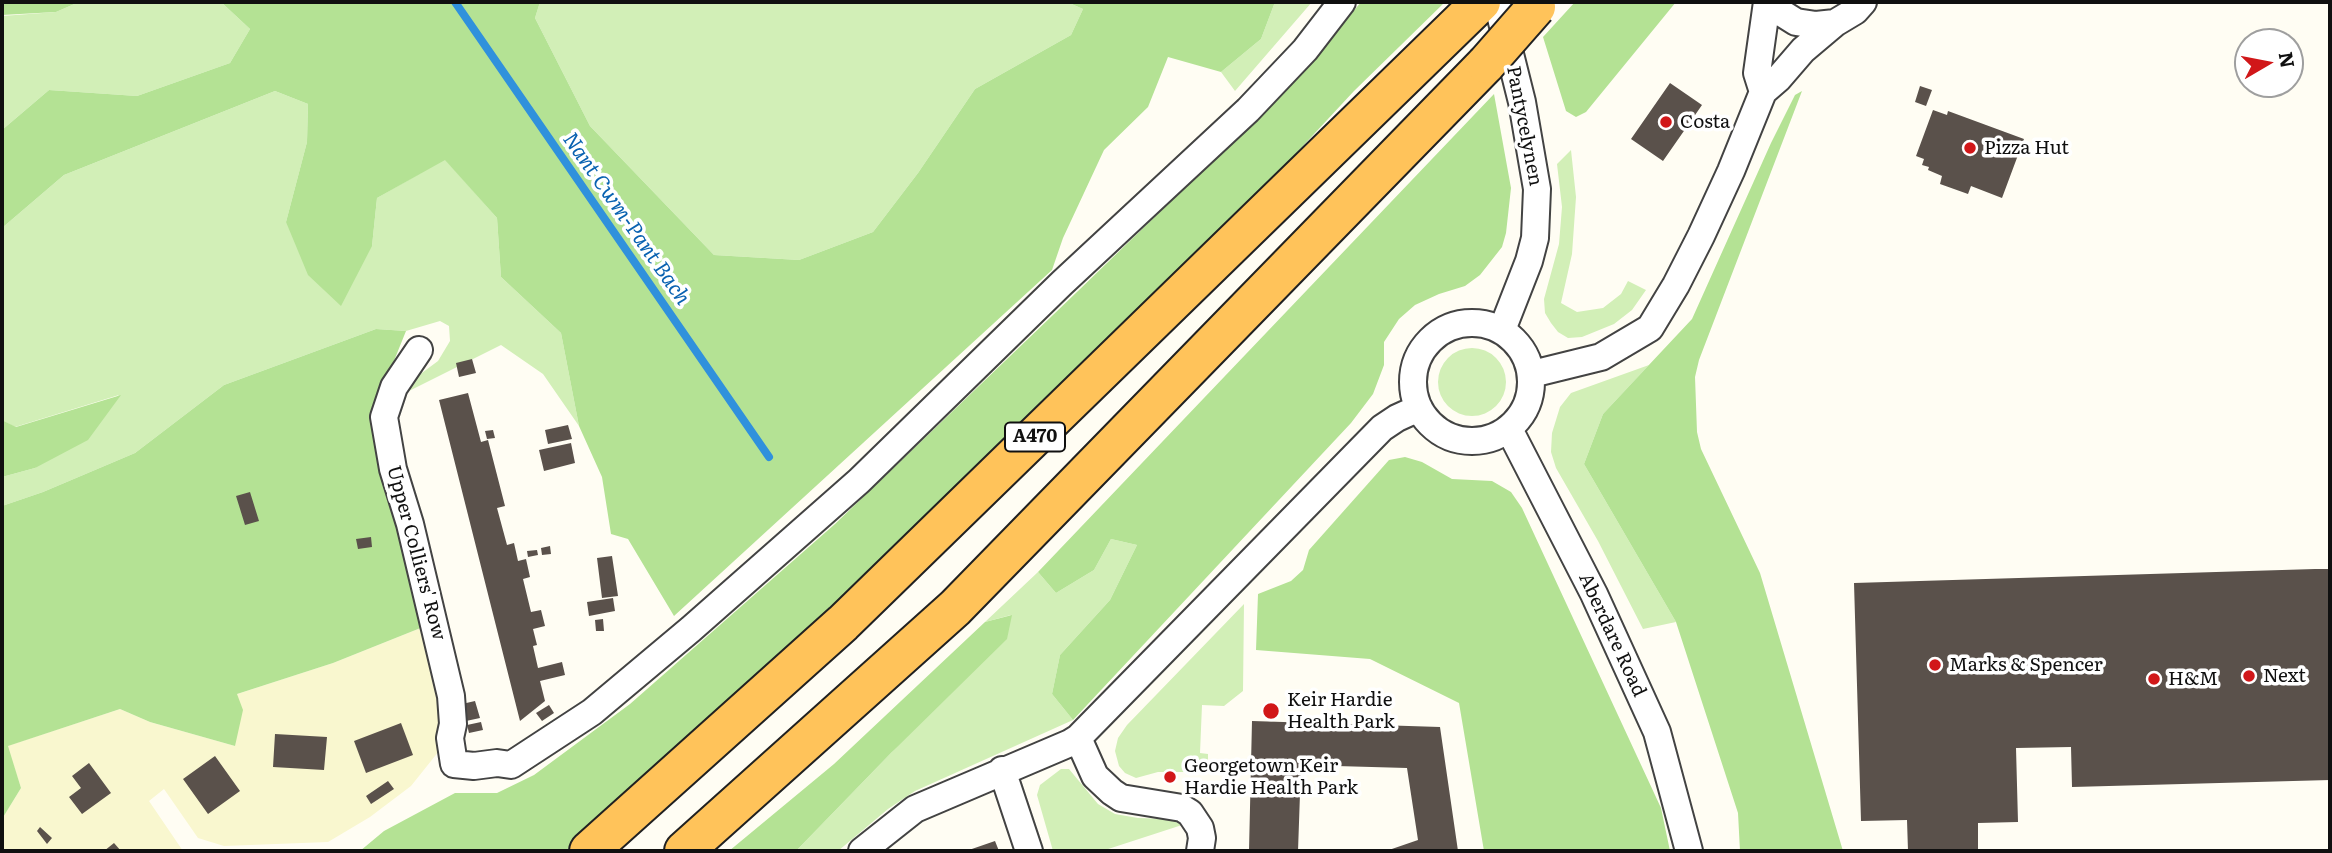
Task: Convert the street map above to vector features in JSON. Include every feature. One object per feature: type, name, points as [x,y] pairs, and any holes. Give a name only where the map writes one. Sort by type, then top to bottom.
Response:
[{"type":"highway","points":[[684,851],[955,608],[1486,64],[1538,5]]},
{"type":"highway","name":"A470","points":[[589,851],[843,623],[1483,6]]},
{"type":"street","name":"Upper Colliers' Row","points":[[419,351],[394,387],[384,417],[393,469],[410,524],[452,696],[453,724],[450,738],[454,764],[511,765],[592,712],[859,481],[1062,283],[1248,110],[1306,50],[1342,2]]},
{"type":"street","points":[[1769,2],[1796,22],[1816,25],[1835,23]]},
{"type":"street","points":[[1763,92],[1757,73],[1769,2]]},
{"type":"street","points":[[1532,374],[1601,357],[1650,328],[1701,236],[1731,172],[1763,92],[1803,50],[1863,2]]},
{"type":"street","name":"Pantycelynen","points":[[1483,6],[1522,102],[1537,189],[1535,238],[1503,330]]},
{"type":"street","points":[[1466,322],[1485,323],[1503,330],[1522,349],[1532,374],[1532,390],[1520,418],[1510,429],[1494,438],[1477,442],[1459,440],[1443,434],[1429,423],[1419,408],[1413,390],[1413,371],[1420,353],[1431,338],[1447,327],[1466,322]]},
{"type":"street","points":[[862,851],[915,809],[1078,738],[1382,428],[1419,408]]},
{"type":"street","name":"Aberdare Road","points":[[1510,429],[1594,594],[1657,732],[1689,851]]},
{"type":"street","points":[[1078,738],[1095,776],[1112,792],[1121,798],[1182,808],[1190,813],[1200,828],[1202,838],[1199,851]]},
{"type":"street","points":[[1002,771],[1030,851]]},
{"type":"shaded area","points":[[428,625],[445,684],[439,751],[411,786],[370,817],[328,842],[224,846],[198,838],[164,789],[149,801],[183,851],[2,851],[2,819],[21,788],[7,746],[120,709],[150,722],[235,746],[237,694],[333,663]]},
{"type":"green space","points":[[2,2],[79,2],[56,12],[2,15]]},
{"type":"green space","points":[[79,2],[221,2],[250,29],[230,63],[137,96],[49,90],[2,130],[2,16],[56,12]]},
{"type":"green space","points":[[221,2],[540,2],[535,18],[590,126],[714,255],[799,260],[873,232],[918,173],[975,89],[1071,35],[1083,9],[1067,2],[1275,2],[1261,39],[1221,72],[1168,57],[1148,107],[1104,150],[1063,238],[1052,270],[674,616],[628,539],[611,534],[602,477],[579,426],[561,333],[501,277],[497,218],[445,160],[377,198],[372,246],[341,306],[308,275],[286,222],[307,142],[308,104],[275,91],[64,175],[2,228],[2,130],[49,90],[137,96],[230,63],[250,29]]},
{"type":"green space","points":[[540,2],[1067,2],[1083,9],[1071,35],[975,89],[918,173],[873,232],[799,260],[714,255],[590,126],[535,18]]},
{"type":"green space","points":[[1275,2],[1312,2],[1235,91],[1221,72],[1261,39]]},
{"type":"green space","points":[[1361,2],[1445,2],[1354,91],[1143,318],[844,609],[573,845],[565,851],[360,851],[384,831],[455,793],[497,793],[534,775],[630,704],[835,524],[1078,291],[1281,95]]},
{"type":"green space","points":[[1575,2],[1676,2],[1586,112],[1576,117],[1566,111],[1543,37]]},
{"type":"green space","points":[[275,91],[308,104],[307,142],[286,222],[372,246],[377,198],[445,159],[497,218],[501,277],[561,333],[579,426],[543,374],[501,345],[403,394],[407,384],[438,361],[450,341],[449,326],[440,321],[406,331],[376,329],[224,385],[135,453],[43,492],[2,506],[2,477],[35,468],[119,395],[15,427],[2,420],[2,228],[64,175]]},
{"type":"green space","points":[[1802,91],[1699,360],[1695,377],[1697,432],[1701,449],[1760,573],[1843,851],[1740,851],[1738,813],[1676,622],[1584,464],[1603,414],[1692,319],[1771,143],[1795,95]]},
{"type":"green space","points":[[1494,94],[1511,188],[1502,247],[1480,275],[1465,286],[1415,305],[1399,319],[1384,342],[1384,365],[1373,394],[1351,423],[1073,720],[1052,694],[1060,655],[1110,600],[1137,545],[1111,539],[1094,570],[1056,593],[1038,572]]},
{"type":"green space","points":[[1571,150],[1576,197],[1572,254],[1561,303],[1577,312],[1603,308],[1621,294],[1628,281],[1646,290],[1632,310],[1614,324],[1582,337],[1568,338],[1558,332],[1551,323],[1545,313],[1544,299],[1559,244],[1562,207],[1557,164]]},
{"type":"green space","points":[[376,329],[406,331],[381,393],[428,625],[333,663],[237,694],[243,710],[235,746],[150,722],[120,709],[8,746],[21,788],[2,819],[2,506],[43,492],[135,453],[224,385]]},
{"type":"green space","points":[[1472,348],[1485,351],[1496,358],[1503,369],[1506,382],[1503,395],[1496,406],[1485,413],[1472,416],[1459,413],[1448,406],[1441,395],[1438,382],[1441,369],[1448,358],[1459,351]]},
{"type":"green space","points":[[1649,365],[1603,414],[1584,464],[1676,622],[1643,629],[1598,541],[1556,468],[1551,452],[1552,433],[1560,407],[1571,393]]},
{"type":"green space","points":[[121,395],[88,440],[35,468],[2,477],[2,420],[16,427]]},
{"type":"green space","points":[[1405,457],[1422,462],[1452,479],[1492,481],[1511,492],[1522,508],[1661,808],[1670,851],[1484,851],[1459,703],[1370,659],[1256,650],[1258,594],[1291,581],[1303,570],[1309,550],[1389,460]]},
{"type":"green space","points":[[1111,539],[1137,545],[1110,600],[1060,655],[1052,694],[1073,720],[915,791],[888,809],[838,851],[796,851],[892,752],[1011,615],[985,622],[1038,572],[1056,593],[1094,570]]},
{"type":"green space","points":[[1244,604],[1243,691],[1224,706],[1202,705],[1200,753],[1208,754],[1208,772],[1158,772],[1136,778],[1125,773],[1119,766],[1115,751],[1118,738],[1127,725]]},
{"type":"green space","points":[[1012,615],[1007,639],[796,851],[729,851],[834,764],[985,622]]},
{"type":"green space","points":[[1061,769],[1069,769],[1098,804],[1115,814],[1171,819],[1182,825],[1102,851],[1053,851],[1037,795],[1040,785]]},
{"type":"building","name":"Costa","points":[[1670,83],[1702,105],[1663,161],[1631,139]]},
{"type":"building","points":[[1920,86],[1932,90],[1926,106],[1915,102]]},
{"type":"building","name":"Pizza Hut","points":[[1933,110],[1947,115],[1948,111],[2024,139],[2002,198],[1971,186],[1968,194],[1940,184],[1942,176],[1922,165],[1924,159],[1916,156]]},
{"type":"building","points":[[472,359],[476,373],[459,377],[456,363]]},
{"type":"building","points":[[468,393],[481,442],[488,440],[505,506],[497,508],[507,545],[514,543],[518,561],[526,559],[530,577],[523,579],[531,612],[541,610],[545,626],[533,629],[537,645],[533,646],[538,668],[562,662],[565,675],[540,681],[545,701],[520,721],[439,400]]},
{"type":"building","points":[[568,425],[572,439],[548,444],[545,430]]},
{"type":"building","points":[[493,430],[495,438],[487,439],[485,431]]},
{"type":"building","points":[[571,443],[575,463],[544,471],[539,450]]},
{"type":"building","points":[[250,492],[259,521],[245,525],[236,496]]},
{"type":"building","points":[[371,537],[372,547],[358,549],[356,539]]},
{"type":"building","points":[[550,546],[551,554],[542,555],[541,548]]},
{"type":"building","points":[[537,550],[538,555],[528,557],[527,551]]},
{"type":"building","points":[[612,556],[618,596],[602,598],[597,558]]},
{"type":"building","points":[[2330,569],[2330,780],[2072,787],[2071,747],[2016,748],[2018,822],[1978,823],[1978,851],[1908,851],[1907,820],[1861,821],[1854,583]]},
{"type":"building","points":[[613,598],[615,611],[589,616],[587,602]]},
{"type":"building","points":[[603,619],[604,631],[596,631],[595,620]]},
{"type":"building","points":[[475,701],[480,718],[466,721],[462,704]]},
{"type":"building","points":[[549,705],[554,713],[542,721],[536,713]]},
{"type":"building","points":[[1252,721],[1440,727],[1458,851],[1386,851],[1418,840],[1407,768],[1301,765],[1298,851],[1249,851]]},
{"type":"building","points":[[481,722],[483,730],[469,733],[467,725]]},
{"type":"building","points":[[401,723],[413,755],[366,773],[354,741]]},
{"type":"building","points":[[275,734],[327,737],[324,770],[273,767]]},
{"type":"building","points":[[215,756],[240,791],[208,814],[183,779]]},
{"type":"building","points":[[89,763],[111,793],[82,814],[69,797],[81,788],[72,776]]},
{"type":"building","points":[[388,781],[394,789],[371,804],[366,796]]},
{"type":"building","points":[[40,827],[52,838],[47,844],[37,831]]},
{"type":"building","points":[[995,841],[999,851],[966,851]]},
{"type":"building","points":[[114,843],[121,851],[104,851]]},
{"type":"waterway","name":"Nant Cwm-Pant Bach","points":[[455,2],[769,457]]},
{"type":"place","name":"Costa","points":[[1666,122]]},
{"type":"place","name":"Pizza Hut","points":[[1970,148]]},
{"type":"place","name":"Marks & Spencer","points":[[1935,665]]},
{"type":"place","name":"Next","points":[[2249,676]]},
{"type":"place","name":"H&M","points":[[2154,679]]},
{"type":"place","name":"Keir Hardie Health Park","points":[[1271,711]]},
{"type":"place","name":"Georgetown Keir Hardie Health Park","points":[[1170,777]]}]
